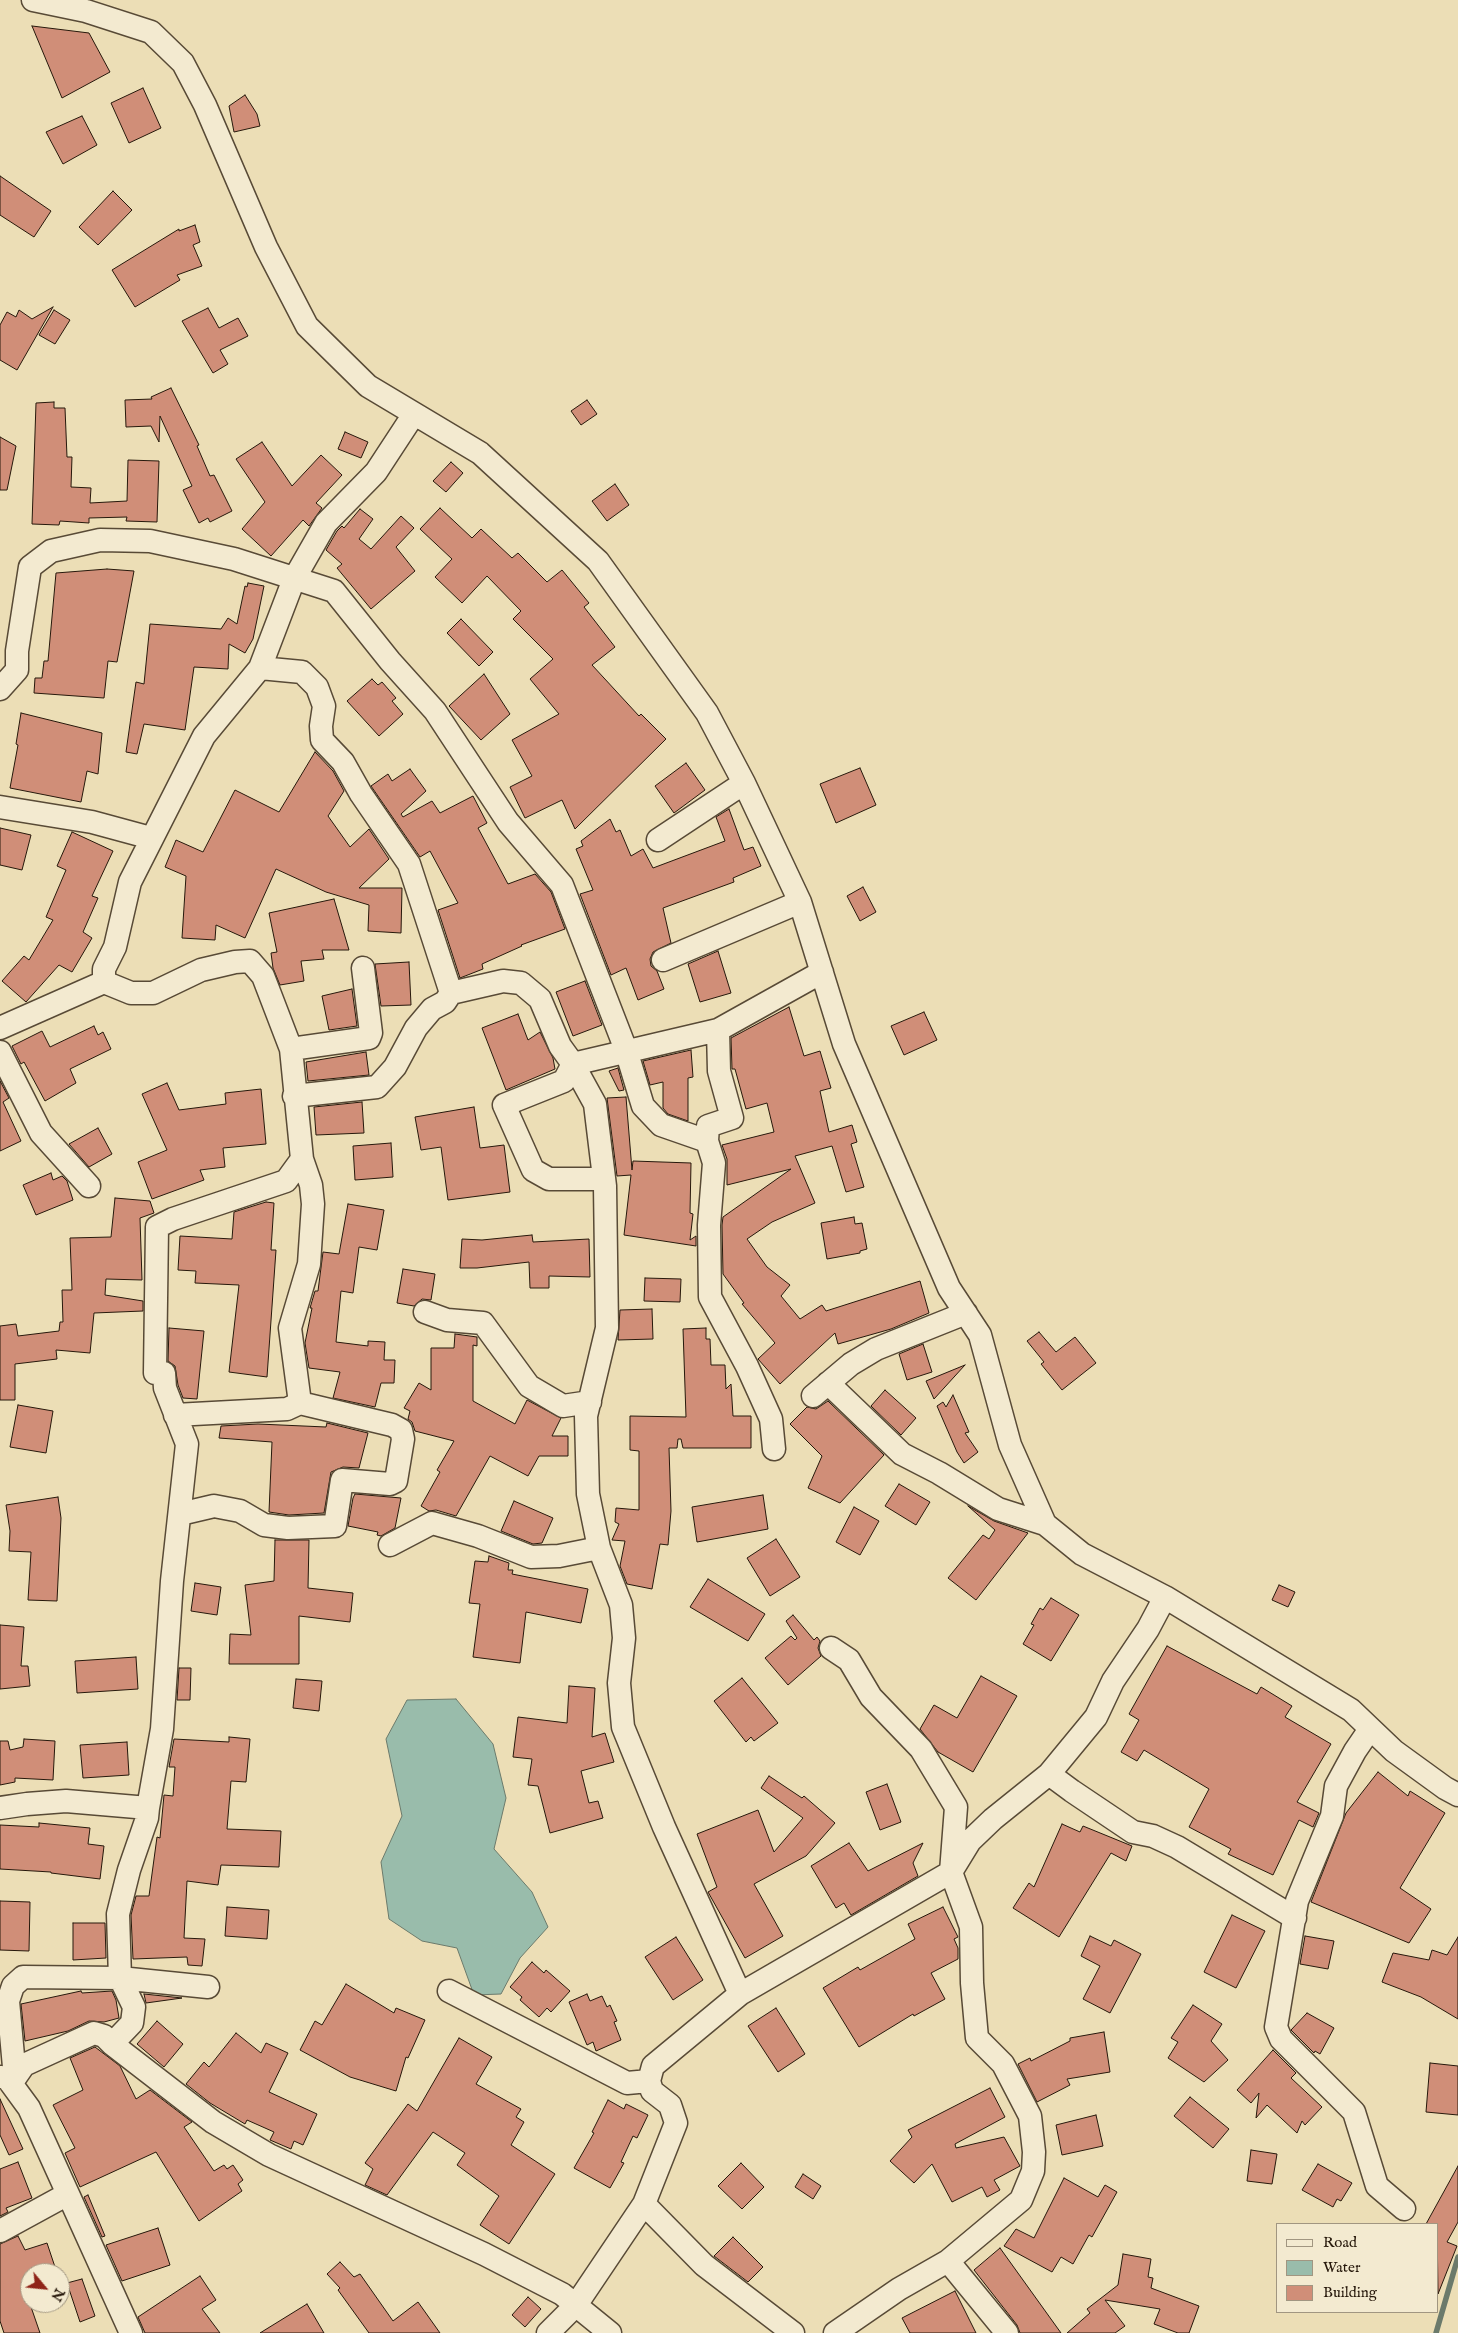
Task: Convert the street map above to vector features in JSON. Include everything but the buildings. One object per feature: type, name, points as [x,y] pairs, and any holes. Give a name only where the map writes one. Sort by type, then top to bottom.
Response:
[{"type":"street","points":[[33,0],[86,11],[151,32],[183,63],[205,105],[266,247],[307,326],[368,386],[480,454],[598,561],[707,712],[744,783],[800,902],[844,1044],[949,1288],[980,1335],[1010,1445],[1045,1524]]},
{"type":"street","points":[[104,982],[104,969],[115,947],[130,882],[204,736],[260,668],[294,579],[326,523],[376,472],[414,414]]},
{"type":"street","points":[[0,689],[17,670],[17,651],[30,567],[51,551],[100,540],[150,542],[234,559],[334,590],[390,661],[435,711],[508,822],[562,885],[626,1050],[643,1106],[661,1125],[707,1141]]},
{"type":"street","points":[[260,668],[302,672],[317,687],[324,706],[321,726],[322,740],[343,762],[361,794],[409,864],[451,993]]},
{"type":"street","points":[[658,840],[744,783]]},
{"type":"street","points":[[0,807],[92,822],[151,838]]},
{"type":"street","points":[[663,960],[800,902]]},
{"type":"street","points":[[0,1028],[104,982],[131,993],[152,993],[201,970],[235,962],[250,961],[263,976],[291,1049],[294,1096],[302,1159],[312,1185],[313,1204],[309,1264],[290,1328],[300,1403]]},
{"type":"street","points":[[291,1049],[369,1038],[371,1033],[363,968]]},
{"type":"street","points":[[604,1179],[549,1179],[533,1170],[504,1104],[564,1082],[573,1064],[626,1050],[718,1030],[822,972]]},
{"type":"street","points":[[294,1096],[378,1087],[395,1067],[416,1028],[432,1009],[445,1002],[451,993],[503,981],[521,984],[540,999],[560,1046],[573,1064],[595,1104],[604,1179],[607,1328],[586,1416],[588,1494],[599,1548],[621,1605],[624,1638],[619,1683],[623,1727],[664,1826],[740,1994]]},
{"type":"street","points":[[718,1030],[719,1071],[732,1118],[708,1126],[707,1141],[714,1163],[708,1225],[710,1297],[771,1419],[774,1449]]},
{"type":"street","points":[[0,1052],[41,1133],[89,1186]]},
{"type":"street","points":[[112,2044],[132,2023],[134,2007],[120,1978],[118,1914],[129,1870],[148,1818],[148,1808],[162,1729],[172,1581],[187,1444],[165,1388],[164,1373],[155,1373],[156,1227],[173,1219],[286,1181],[302,1159]]},
{"type":"street","points":[[425,1312],[447,1320],[483,1323],[529,1386],[563,1406],[590,1402]]},
{"type":"street","points":[[966,1313],[876,1349],[851,1364],[821,1390],[902,1454],[939,1473],[998,1509],[1045,1524],[1082,1554],[1165,1598],[1350,1710],[1394,1751],[1445,1788],[1458,1795]]},
{"type":"street","points":[[175,1415],[287,1409],[300,1403],[392,1425],[400,1430],[403,1439],[396,1481],[390,1484],[342,1480],[334,1526],[288,1528],[264,1525],[240,1511],[214,1506],[180,1514]]},
{"type":"street","points":[[390,1545],[432,1523],[478,1536],[531,1557],[559,1556],[599,1548]]},
{"type":"street","points":[[548,2333],[576,2305],[644,2204],[676,2123],[670,2105],[652,2091],[649,2081],[653,2066],[740,1994],[952,1872],[970,1841],[993,1818],[1049,1774],[1096,1717],[1113,1681],[1148,1629],[1165,1598]]},
{"type":"street","points":[[831,1648],[849,1660],[871,1697],[921,1749],[956,1807],[952,1872],[971,1927],[972,1983],[977,2038],[1003,2064],[1030,2116],[1034,2152],[1034,2171],[1021,2200],[948,2261],[899,2289],[835,2333]]},
{"type":"street","points":[[1370,1729],[1355,1751],[1336,1786],[1332,1816],[1297,1901],[1276,2028],[1278,2035],[1354,2112],[1376,2186],[1404,2209]]},
{"type":"street","points":[[1049,1774],[1072,1792],[1132,1832],[1153,1836],[1177,1847],[1295,1918]]},
{"type":"street","points":[[0,1808],[66,1801],[148,1808]]},
{"type":"street","points":[[130,2333],[66,2195],[29,2108],[7,2078],[8,2001],[13,1986],[23,1977],[120,1978],[208,1987]]},
{"type":"street","points":[[448,1991],[627,2083],[649,2081]]},
{"type":"street","points":[[7,2078],[24,2065],[94,2033],[104,2036],[213,2122],[269,2155],[484,2254],[562,2294],[610,2333]]},
{"type":"street","points":[[0,2231],[66,2195]]},
{"type":"street","points":[[644,2204],[704,2265],[793,2333]]},
{"type":"street","points":[[948,2261],[1007,2333]]},
{"type":"water","points":[[456,1699],[493,1744],[506,1798],[494,1849],[532,1892],[548,1927],[520,1958],[501,1994],[474,1995],[457,1948],[422,1941],[389,1919],[381,1862],[402,1816],[386,1739],[407,1700]]},
{"type":"waterway","points":[[1436,2333],[1458,2257]]}]
